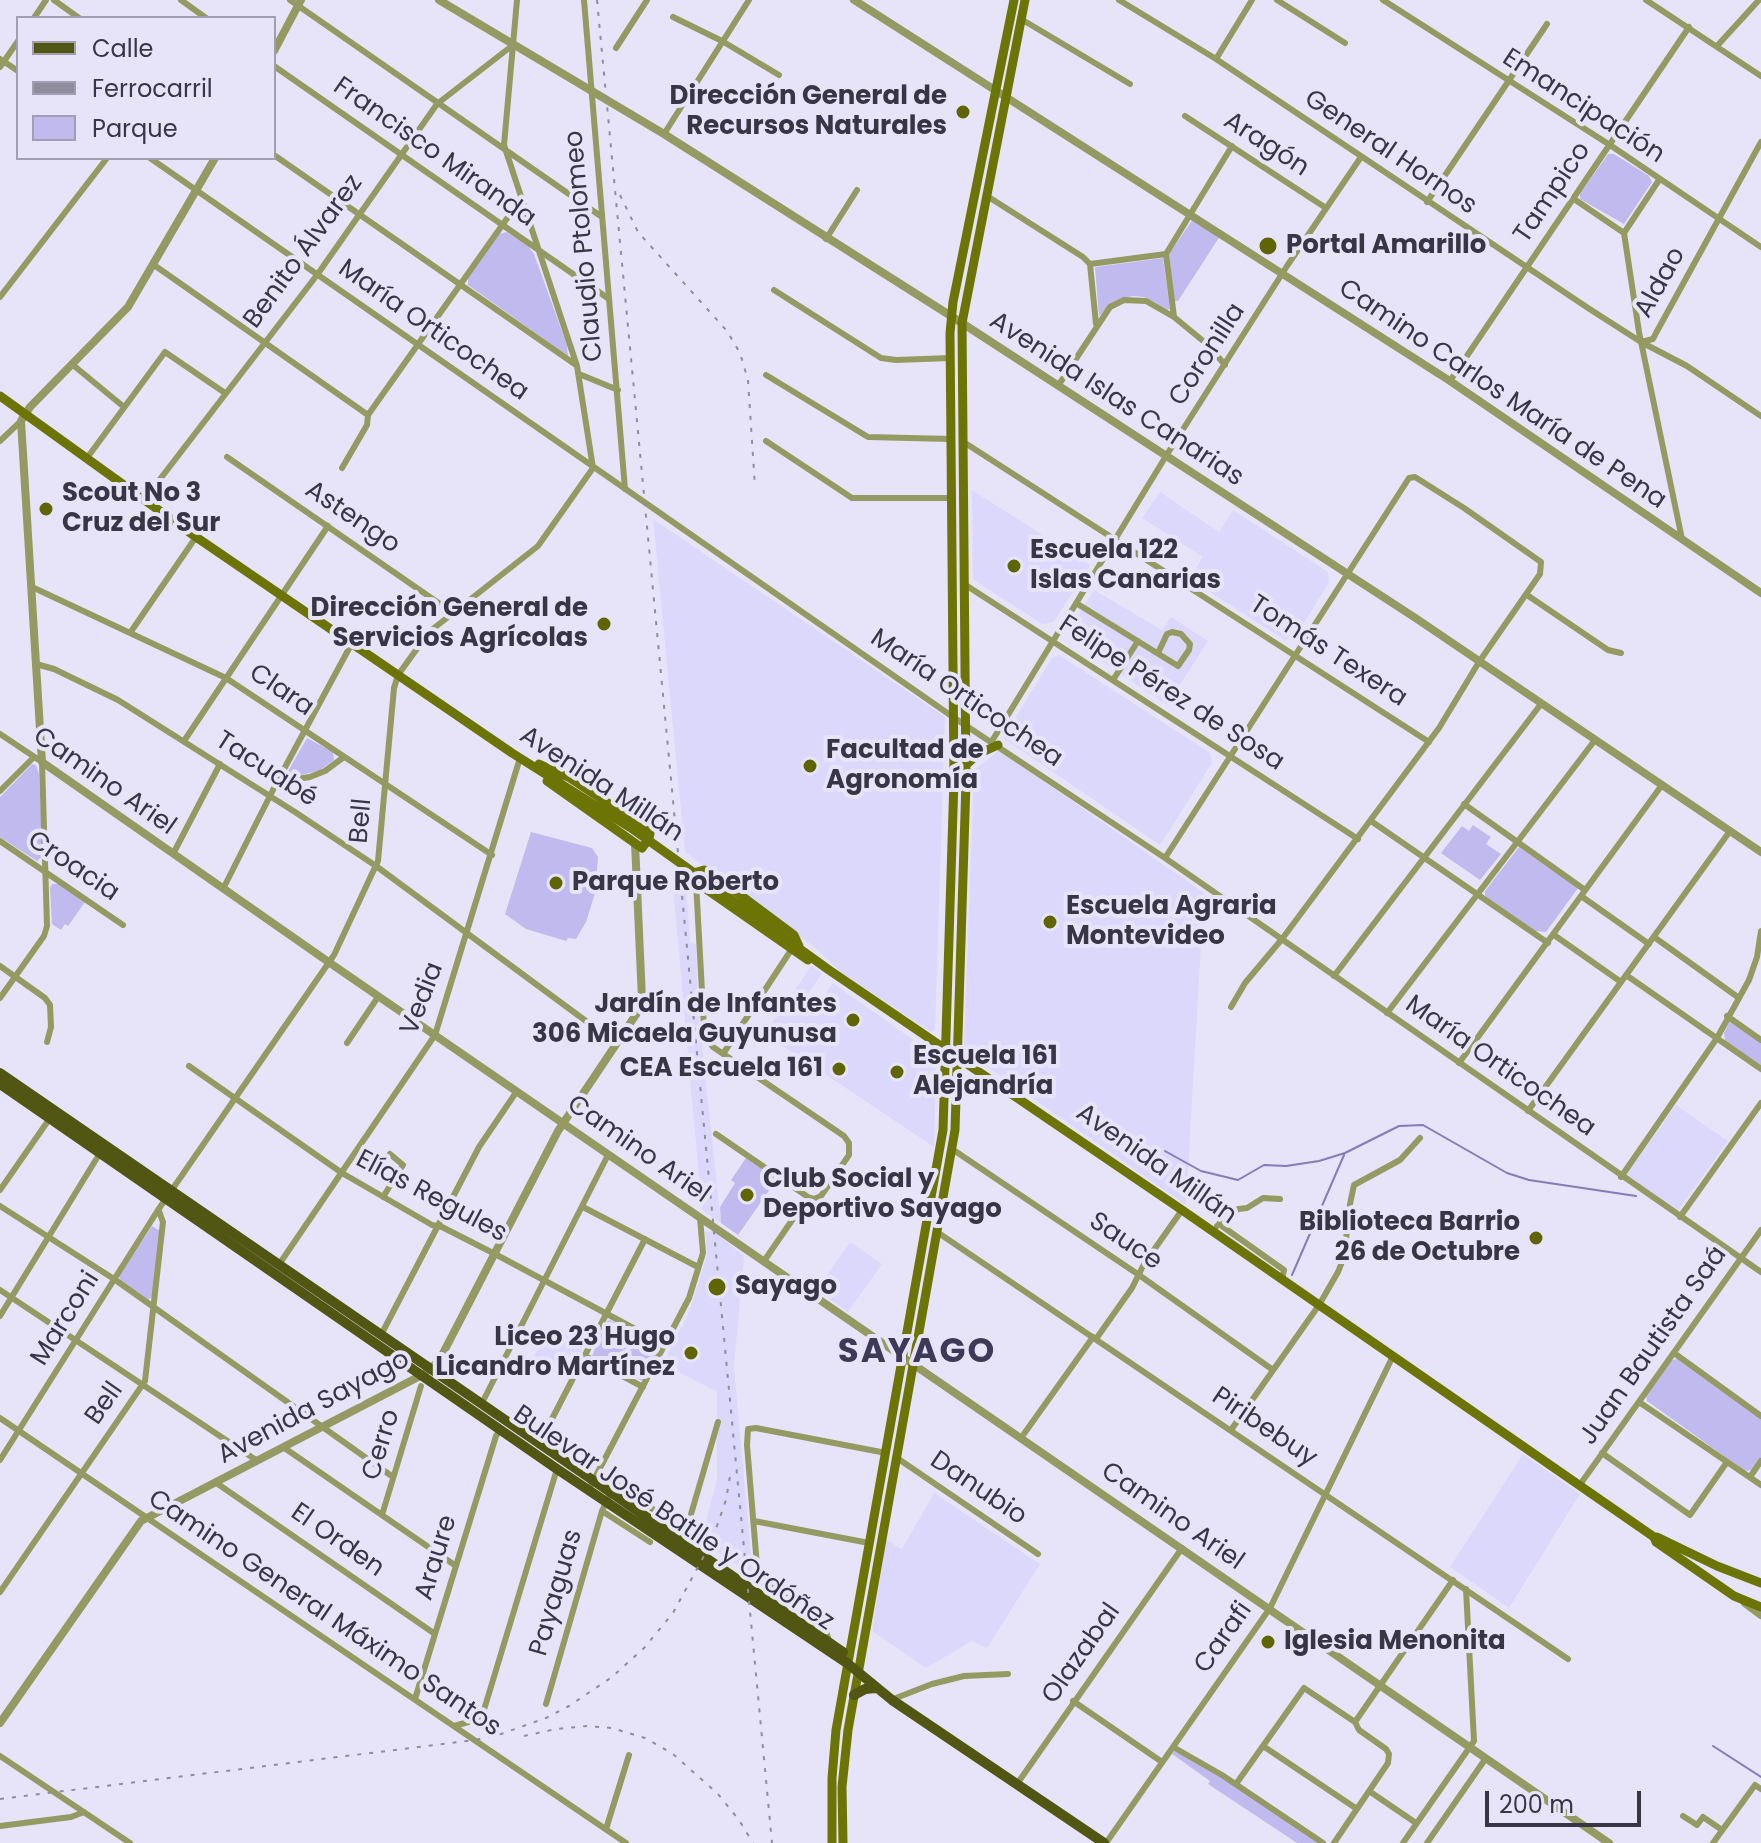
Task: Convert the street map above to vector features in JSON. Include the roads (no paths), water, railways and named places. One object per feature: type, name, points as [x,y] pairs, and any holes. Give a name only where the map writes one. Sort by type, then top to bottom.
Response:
[{"type":"main road","points":[[832,1843],[834,1748],[941,1146],[954,815],[951,317],[1014,0]]},
{"type":"main road","points":[[843,1842],[843,1775],[854,1695],[952,1149],[959,1057],[966,765],[962,323],[1025,0]]},
{"type":"main road","name":"Avenida Millán","points":[[0,396],[23,417],[87,458],[196,537],[518,757],[634,830],[795,948],[1182,1210],[1215,1227],[1282,1279],[1654,1537],[1758,1582]]},
{"type":"main road","points":[[966,765],[995,743]]},
{"type":"main road","points":[[518,757],[570,778],[644,827],[650,836],[638,849],[518,757]]},
{"type":"main road","points":[[700,870],[715,876],[794,935],[795,948],[696,882],[695,875],[700,870]]},
{"type":"main road","name":"Bulevar José Batlle y Ordóñez","points":[[0,1073],[500,1430],[557,1469],[594,1481]]},
{"type":"main road","name":"Bulevar José Batlle y Ordóñez","points":[[0,1084],[100,1153],[118,1160]]},
{"type":"main road","name":"Bulevar José Batlle y Ordóñez","points":[[169,1195],[381,1335],[424,1377],[482,1403],[594,1481],[606,1502],[848,1659]]},
{"type":"main road","name":"Bulevar José Batlle y Ordóñez","points":[[606,1502],[829,1642],[927,1722]]},
{"type":"main road","name":"Avenida Millán","points":[[1654,1537],[1656,1542],[1734,1596]]},
{"type":"main road","points":[[1734,1596],[1761,1607]]},
{"type":"main road","name":"Bulevar José Batlle y Ordóñez","points":[[859,1668],[876,1688],[1105,1843]]},
{"type":"main road","points":[[854,1695],[876,1688]]},
{"type":"street","points":[[54,0],[76,16]]},
{"type":"street","points":[[181,0],[203,16]]},
{"type":"street","name":"Avenida Islas Canarias","points":[[439,0],[664,134],[962,323],[1347,574],[1761,852]]},
{"type":"street","points":[[517,0],[504,133],[506,152],[577,366],[593,468]]},
{"type":"street","name":"Claudio Ptolomeo","points":[[584,0],[625,489]]},
{"type":"street","points":[[616,48],[647,0]]},
{"type":"street","points":[[664,134],[749,0]]},
{"type":"street","name":"Camino Carlos María de Pena","points":[[854,0],[1450,381],[1761,593]]},
{"type":"street","name":"General Hornos","points":[[1119,0],[1216,59],[1526,267],[1641,342],[1687,366],[1761,416]]},
{"type":"street","points":[[1216,59],[1252,0]]},
{"type":"street","points":[[1277,0],[1345,43]]},
{"type":"street","name":"Emancipación","points":[[1383,0],[1610,145],[1761,247]]},
{"type":"street","points":[[1646,0],[1761,76]]},
{"type":"street","points":[[1717,46],[1759,0]]},
{"type":"street","points":[[276,47],[296,2],[602,217]]},
{"type":"street","points":[[673,17],[722,41],[779,75]]},
{"type":"street","points":[[1021,19],[1130,84]]},
{"type":"street","points":[[1427,202],[1547,24]]},
{"type":"street","name":"Tampico","points":[[1450,381],[1689,27]]},
{"type":"street","points":[[1,62],[16,43]]},
{"type":"street","name":"Benito Álvarez","points":[[144,500],[317,275],[437,104],[513,45]]},
{"type":"street","name":"Francisco Miranda","points":[[276,67],[610,300]]},
{"type":"street","name":"Aragón","points":[[1185,116],[1326,208]]},
{"type":"street","name":"Aldao","points":[[1682,539],[1641,342],[1653,339],[1761,142]]},
{"type":"street","points":[[1174,317],[1166,254],[1232,146]]},
{"type":"street","points":[[276,156],[577,366]]},
{"type":"street","name":"Coronilla","points":[[995,743],[1052,640],[1166,456],[1361,157]]},
{"type":"street","points":[[0,297],[105,160]]},
{"type":"street","name":"María Orticochea","points":[[153,160],[953,717],[1165,858],[1761,1272]]},
{"type":"street","points":[[0,441],[124,312],[214,160]]},
{"type":"street","points":[[1641,342],[1624,233],[1659,180]]},
{"type":"street","points":[[826,239],[857,190]]},
{"type":"street","points":[[987,196],[1090,264],[1097,326]]},
{"type":"street","points":[[1574,199],[1624,233]]},
{"type":"street","points":[[342,468],[367,425],[368,415],[520,200]]},
{"type":"street","points":[[1090,264],[1166,254]]},
{"type":"street","points":[[154,265],[368,415]]},
{"type":"street","points":[[774,290],[881,358],[950,358]]},
{"type":"street","points":[[1058,386],[1113,304],[1132,299],[1146,301],[1174,317],[1208,345],[1225,365]]},
{"type":"street","points":[[87,458],[165,352],[225,393]]},
{"type":"street","points":[[73,365],[124,407]]},
{"type":"street","points":[[579,374],[618,390]]},
{"type":"street","points":[[605,383],[617,375]]},
{"type":"street","points":[[766,375],[868,437],[951,439]]},
{"type":"street","points":[[0,998],[47,932],[23,417]]},
{"type":"street","points":[[766,441],[852,498],[951,498]]},
{"type":"street","name":"Tomás Texera","points":[[962,441],[1429,742]]},
{"type":"street","name":"Astengo","points":[[227,457],[453,613]]},
{"type":"street","name":"Bell","points":[[169,1195],[330,963],[376,866],[394,688],[398,675],[425,636],[538,546],[593,468]]},
{"type":"street","points":[[1165,858],[1411,477],[1464,508],[1539,559],[1541,570],[1527,595],[1479,662],[1429,742],[1282,939],[1245,983],[1231,1007]]},
{"type":"street","points":[[184,741],[328,526]]},
{"type":"street","points":[[130,633],[196,537]]},
{"type":"street","name":"Felipe Pérez de Sosa","points":[[963,583],[1358,839]]},
{"type":"street","name":"Clara","points":[[32,587],[226,678],[492,855]]},
{"type":"street","points":[[1527,595],[1608,650],[1621,653]]},
{"type":"street","points":[[1076,603],[1178,666],[1182,664],[1190,644],[1181,634],[1172,632],[1167,634],[1158,653]]},
{"type":"street","points":[[1113,680],[1138,641]]},
{"type":"street","points":[[223,890],[352,643]]},
{"type":"street","name":"Tacuabé","points":[[36,664],[54,669],[118,700],[270,796],[376,866],[617,1044]]},
{"type":"street","points":[[1334,976],[1541,704]]},
{"type":"street","name":"Camino Ariel","points":[[0,734],[1609,1843]]},
{"type":"street","points":[[1387,1013],[1595,740]]},
{"type":"street","points":[[277,782],[310,777],[325,771],[344,757]]},
{"type":"street","name":"Vedia","points":[[278,1266],[435,1035],[492,855],[518,757]]},
{"type":"street","points":[[0,791],[38,759]]},
{"type":"street","points":[[173,854],[220,764]]},
{"type":"street","points":[[1459,1063],[1662,785]]},
{"type":"street","points":[[1464,804],[1583,893],[1739,998]]},
{"type":"street","points":[[1371,821],[1548,943]]},
{"type":"street","points":[[1528,1111],[1730,831]]},
{"type":"street","name":"Croacia","points":[[0,841],[123,925]]},
{"type":"street","name":"Avenida Sayago","points":[[0,1723],[145,1518],[424,1377],[439,1361],[563,1123],[637,1014],[642,999],[638,849]]},
{"type":"street","points":[[696,882],[705,1036],[713,1047],[848,1141],[849,1155],[819,1198],[808,1197],[716,1134]]},
{"type":"street","points":[[1621,1177],[1717,1038],[1753,969],[1761,931]]},
{"type":"street","points":[[1554,935],[1621,982]]},
{"type":"street","points":[[723,1054],[795,948]]},
{"type":"street","points":[[0,966],[45,998],[50,1005],[51,1027],[47,1042]]},
{"type":"street","points":[[1626,975],[1761,1069]]},
{"type":"street","points":[[347,1043],[378,997]]},
{"type":"street","points":[[1727,1016],[1761,1040]]},
{"type":"street","name":"Elías Regules","points":[[189,1066],[342,1173],[665,1345]]},
{"type":"street","points":[[381,1335],[479,1147],[517,1091]]},
{"type":"street","points":[[1680,1217],[1761,1103]]},
{"type":"street","points":[[0,1190],[50,1118]]},
{"type":"street","points":[[1231,1430],[1319,1305],[1344,1257],[1354,1185],[1400,1160],[1420,1138]]},
{"type":"street","name":"Sauce","points":[[952,1149],[1273,1370]]},
{"type":"street","points":[[0,1316],[100,1153]]},
{"type":"street","points":[[383,1197],[403,1165],[390,1154]]},
{"type":"street","points":[[482,1403],[608,1155]]},
{"type":"street","name":"Marconi","points":[[0,1460],[169,1195]]},
{"type":"street","points":[[764,1261],[808,1197]]},
{"type":"street","points":[[1215,1227],[1238,1209],[1247,1208],[1263,1198],[1280,1199]]},
{"type":"street","points":[[0,1206],[114,1279],[393,1477]]},
{"type":"street","points":[[583,1207],[698,1267]]},
{"type":"street","name":"Bell","points":[[0,1592],[147,1377],[163,1222],[158,1210]]},
{"type":"street","points":[[1021,1438],[1095,1338],[1182,1210]]},
{"type":"street","points":[[594,1481],[689,1298],[703,1253],[700,1218]]},
{"type":"street","name":"Juan Bautista Saá","points":[[1579,1486],[1761,1230]]},
{"type":"street","name":"Piribebuy","points":[[937,1232],[1568,1659]]},
{"type":"street","points":[[539,1444],[645,1239]]},
{"type":"street","points":[[0,1290],[256,1460]]},
{"type":"street","points":[[1674,1353],[1761,1416]]},
{"type":"street","points":[[585,1356],[643,1387]]},
{"type":"street","name":"Carafi","points":[[1105,1843],[1270,1608],[1393,1356]]},
{"type":"street","name":"Cerro","points":[[382,1515],[424,1377]]},
{"type":"street","points":[[1639,1402],[1761,1485]]},
{"type":"street","name":"Camino General Máximo Santos","points":[[0,1418],[626,1843]]},
{"type":"street","name":"Bulevar José Batlle y Ordóñez","points":[[594,1481],[679,1527],[688,1525],[718,1422]]},
{"type":"street","points":[[869,1543],[754,1521],[748,1429],[886,1453]]},
{"type":"street","name":"Araure","points":[[415,1699],[500,1430]]},
{"type":"street","points":[[283,1447],[456,1566]]},
{"type":"street","points":[[1602,1453],[1690,1515],[1727,1462]]},
{"type":"street","name":"Danubio","points":[[897,1458],[1038,1554]]},
{"type":"street","points":[[1750,1477],[1761,1461]]},
{"type":"street","points":[[453,1726],[479,1719],[483,1713],[557,1469]]},
{"type":"street","name":"El Orden","points":[[215,1482],[435,1634]]},
{"type":"street","name":"Bulevar José Batlle y Ordóñez","points":[[606,1502],[650,1542]]},
{"type":"street","name":"Payaguas","points":[[546,1704],[606,1502]]},
{"type":"street","name":"Bulevar José Batlle y Ordóñez","points":[[754,1521],[757,1574],[761,1582],[824,1624],[829,1642]]},
{"type":"street","name":"Olazabal","points":[[1017,1784],[1182,1548]]},
{"type":"street","points":[[1355,1722],[1453,1580]]},
{"type":"street","points":[[1403,1843],[1474,1741],[1466,1589]]},
{"type":"street","name":"Avenida Millán","points":[[1734,1596],[1761,1615]]},
{"type":"street","points":[[896,1698],[964,1676],[1008,1674]]},
{"type":"street","points":[[1236,1784],[1304,1688],[1355,1722],[1359,1730],[1386,1749],[1389,1756],[1388,1763],[1334,1843]]},
{"type":"street","points":[[1073,1701],[1162,1762]]},
{"type":"street","points":[[1263,1746],[1357,1809]]},
{"type":"street","points":[[1173,1747],[1236,1784],[1323,1843]]},
{"type":"street","points":[[606,1829],[629,1755]]},
{"type":"street","points":[[0,1756],[126,1842]]},
{"type":"street","points":[[1440,1843],[1429,1840],[1486,1758]]},
{"type":"street","points":[[1713,1843],[1758,1787]]},
{"type":"street","points":[[1369,1791],[1416,1823]]},
{"type":"street","points":[[0,1826],[71,1817],[84,1812]]},
{"type":"street","points":[[1683,1816],[1697,1825],[1703,1817],[1722,1830]]},
{"type":"street","points":[[843,1842],[850,1843]]},
{"type":"waterway","points":[[1165,1151],[1201,1171],[1238,1180],[1264,1165],[1286,1166],[1319,1161],[1345,1153],[1399,1126],[1423,1125],[1507,1173],[1529,1180],[1636,1196]]},
{"type":"waterway","points":[[1292,1275],[1344,1155]]},
{"type":"waterway","points":[[1713,1746],[1761,1777]]},
{"type":"railway","points":[[597,0],[772,1843]]},
{"type":"railway","points":[[620,195],[638,232],[727,331],[740,353],[748,380],[755,487]]},
{"type":"railway","points":[[0,1799],[475,1740],[546,1718],[612,1677],[644,1648],[673,1613],[711,1543],[726,1500],[730,1476]]},
{"type":"railway","points":[[524,1736],[587,1726],[612,1728],[645,1738],[673,1754],[718,1794],[753,1843]]},
{"type":"place","name":"Dirección General de Recursos Naturales","points":[[963,112]]},
{"type":"place","name":"Portal Amarillo","points":[[1268,246]]},
{"type":"place","name":"Scout No 3 Cruz del Sur","points":[[46,509]]},
{"type":"place","name":"Escuela 122 Islas Canarias","points":[[1014,566]]},
{"type":"place","name":"Dirección General de Servicios Agrícolas","points":[[604,624]]},
{"type":"place","name":"Facultad de Agronomía","points":[[810,766]]},
{"type":"place","name":"Parque Roberto","points":[[556,883]]},
{"type":"place","name":"Escuela Agraria Montevideo","points":[[1050,922]]},
{"type":"place","name":"Jardín de Infantes 306 Micaela Guyunusa","points":[[853,1020]]},
{"type":"place","name":"CEA Escuela 161","points":[[839,1069]]},
{"type":"place","name":"Escuela 161 Alejandría","points":[[897,1072]]},
{"type":"place","name":"Club Social y Deportivo Sayago","points":[[747,1195]]},
{"type":"place","name":"Biblioteca Barrio 26 de Octubre","points":[[1536,1238]]},
{"type":"place","name":"Sayago","points":[[717,1287]]},
{"type":"place","name":"Liceo 23 Hugo Licandro Martínez","points":[[691,1353]]},
{"type":"place","name":"Iglesia Menonita","points":[[1268,1642]]},
{"type":"district","name":"SAYAGO","points":[[917,1353]]}]
